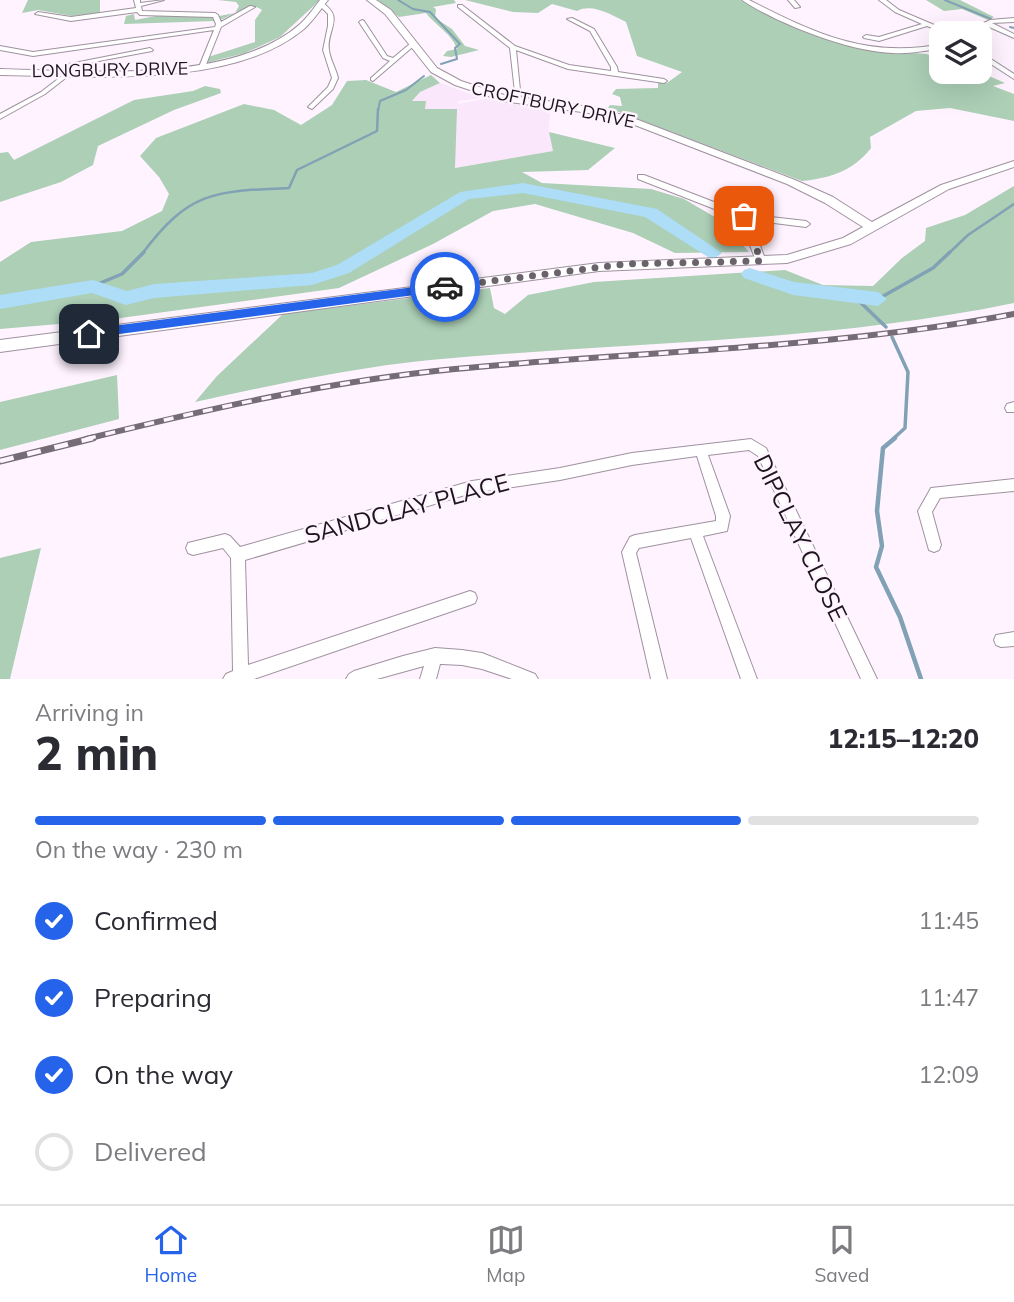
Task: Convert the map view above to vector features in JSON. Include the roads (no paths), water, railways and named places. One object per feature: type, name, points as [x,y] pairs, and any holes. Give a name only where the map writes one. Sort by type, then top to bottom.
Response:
[{"type":"street","points":[[38,14],[71,19],[161,0]]},
{"type":"street","name":"CROFTBURY DRIVE","points":[[371,0],[388,12],[430,66],[444,77],[486,94],[597,111],[630,120],[791,182],[829,200],[873,228]]},
{"type":"street","points":[[745,0],[844,42],[896,51],[929,47]]},
{"type":"street","points":[[791,0],[797,7]]},
{"type":"street","points":[[882,0],[897,11],[927,24]]},
{"type":"street","points":[[312,107],[331,88],[335,78],[326,50],[333,25],[322,2]]},
{"type":"street","name":"LONGBURY DRIVE","points":[[0,72],[70,68],[111,73],[161,72],[202,67],[238,58],[277,43],[306,23],[322,2]]},
{"type":"street","points":[[460,6],[513,47],[568,68],[664,81]]},
{"type":"street","points":[[137,7],[137,17],[140,18],[157,13],[215,15],[218,27],[202,67]]},
{"type":"street","points":[[0,48],[33,54],[218,27],[252,7]]},
{"type":"street","points":[[570,19],[592,30],[614,67],[615,75]]},
{"type":"street","points":[[992,22],[1014,20]]},
{"type":"street","points":[[362,22],[385,57],[393,60]]},
{"type":"street","points":[[844,42],[866,37],[884,37],[927,24]]},
{"type":"street","points":[[992,26],[1014,36]]},
{"type":"street","points":[[866,37],[871,34],[869,27]]},
{"type":"street","points":[[373,79],[413,44]]},
{"type":"street","points":[[513,47],[518,100]]},
{"type":"street","points":[[0,117],[35,98],[70,68],[150,50]]},
{"type":"street","points":[[111,73],[114,57]]},
{"type":"street","points":[[992,62],[1014,77]]},
{"type":"street","points":[[0,346],[599,267],[761,261],[809,255],[873,228],[944,187],[1014,164]]},
{"type":"street","points":[[640,177],[744,216],[806,224]]},
{"type":"street","points":[[744,216],[761,261]]},
{"type":"street","name":"DIPCLAY CLOSE","points":[[577,471],[632,459],[741,444],[756,447],[762,452],[869,679]]},
{"type":"street","points":[[659,679],[630,560],[630,547],[635,542],[695,533],[718,528],[724,523],[701,451]]},
{"type":"street","name":"SANDCLAY PLACE","points":[[238,555],[472,487],[577,471]]},
{"type":"street","points":[[934,545],[925,511],[936,492],[1014,485]]},
{"type":"street","points":[[695,533],[749,679]]},
{"type":"street","points":[[193,548],[225,541],[231,544],[238,555],[236,677],[470,598]]},
{"type":"street","points":[[354,679],[405,661],[435,656],[469,656],[530,679]]},
{"type":"street","points":[[428,679],[435,656]]},
{"type":"waterway","points":[[398,0],[413,9],[430,12],[460,44],[455,48],[457,59],[441,64]]},
{"type":"waterway","points":[[945,0],[991,19]]},
{"type":"waterway","points":[[1010,27],[1014,28]]},
{"type":"waterway","points":[[378,111],[380,101],[406,90],[424,76]]},
{"type":"waterway","points":[[142,254],[174,218],[205,198],[241,191],[289,188],[297,170],[377,131],[378,109]]},
{"type":"waterway","points":[[0,302],[93,286],[126,298],[154,291],[312,279],[343,269],[465,195],[523,188],[621,205],[651,213],[714,253]]},
{"type":"waterway","points":[[948,254],[968,235],[1014,204]]},
{"type":"waterway","points":[[878,299],[933,268],[950,252]]},
{"type":"waterway","points":[[93,286],[122,274],[142,254]]},
{"type":"waterway","points":[[750,274],[793,288],[878,299]]},
{"type":"waterway","points":[[856,298],[886,327]]},
{"type":"waterway","points":[[892,337],[908,372],[905,428],[893,439]]},
{"type":"waterway","points":[[895,438],[883,448],[877,511],[882,546],[876,567],[900,617],[921,679]]},
{"type":"railway","points":[[86,439],[269,397],[408,374],[805,342],[945,326],[1014,314]]},
{"type":"railway","points":[[0,461],[93,438]]}]
